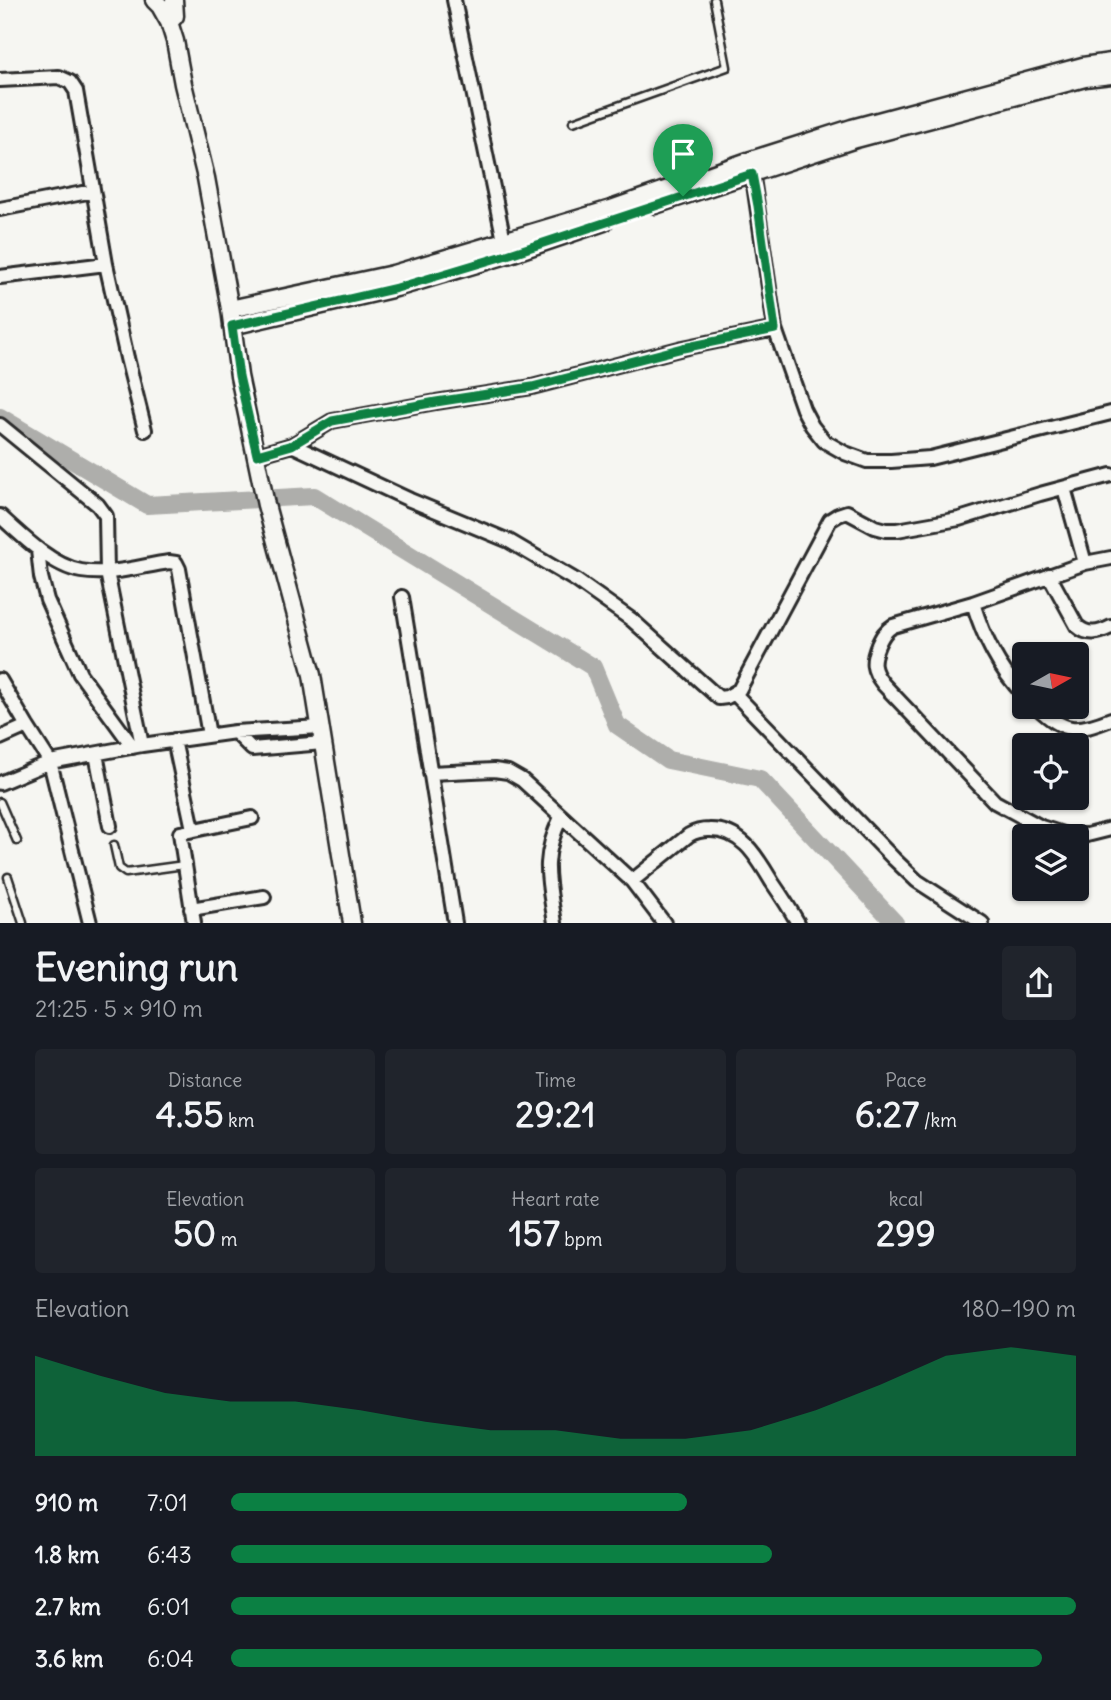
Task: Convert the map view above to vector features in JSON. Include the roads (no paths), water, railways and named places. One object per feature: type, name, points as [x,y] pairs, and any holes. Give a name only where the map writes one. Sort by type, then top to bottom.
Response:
[{"type":"street","points":[[154,0],[169,22],[175,41],[206,178],[239,376],[266,505],[313,675],[352,923]]},
{"type":"street","points":[[169,22],[175,16],[174,0]]},
{"type":"street","points":[[454,0],[506,248]]},
{"type":"street","points":[[752,167],[877,121],[1083,66],[1111,62]]},
{"type":"street","points":[[231,317],[397,288],[611,209],[856,139],[1085,78],[1111,75]]},
{"type":"street","points":[[0,80],[59,77],[70,82],[76,91],[106,264],[145,430]]},
{"type":"street","points":[[752,167],[775,329],[803,409],[824,441],[867,461],[930,458],[1111,413]]},
{"type":"street","points":[[0,209],[93,191]]},
{"type":"street","points":[[0,277],[106,264]]},
{"type":"street","points":[[257,455],[292,445],[332,421],[532,387],[683,348],[775,329]]},
{"type":"street","points":[[0,425],[103,510],[106,516],[107,572],[138,746]]},
{"type":"street","points":[[292,445],[410,500],[509,541],[578,581],[632,620],[719,698],[739,690],[830,520],[838,514],[847,512],[875,527],[897,530],[959,519],[1111,475]]},
{"type":"street","points":[[1064,488],[1085,563]]},
{"type":"street","points":[[0,516],[38,550],[79,571],[107,572],[169,562],[178,565],[209,735]]},
{"type":"street","points":[[38,550],[47,600],[80,674],[138,746]]},
{"type":"street","points":[[1111,558],[1085,563],[972,603],[903,621],[884,632],[872,658],[877,676],[995,802],[1041,827],[1066,835],[1087,835],[1111,829]]},
{"type":"street","points":[[1049,575],[1077,626],[1092,633],[1111,627]]},
{"type":"street","points":[[402,597],[455,923]]},
{"type":"street","points":[[972,603],[995,658],[1012,682]]},
{"type":"street","points":[[0,680],[50,762],[90,923]]},
{"type":"street","points":[[734,693],[917,881],[982,923]]},
{"type":"street","points":[[1050,719],[1068,728],[1088,727],[1111,719]]},
{"type":"street","points":[[0,738],[27,726]]},
{"type":"street","points":[[0,783],[50,762],[174,740],[235,732],[253,749],[322,735]]},
{"type":"street","points":[[174,740],[193,829]]},
{"type":"street","points":[[96,754],[110,825]]},
{"type":"street","points":[[430,773],[494,770],[508,772],[522,780],[632,881],[664,923]]},
{"type":"street","points":[[555,923],[547,869],[548,851],[561,817]]},
{"type":"street","points":[[194,923],[180,833],[253,818]]},
{"type":"street","points":[[632,881],[696,830],[727,832],[739,837],[755,853],[798,923]]},
{"type":"street","points":[[191,909],[264,897]]},
{"type":"lane","points":[[573,122],[727,67],[713,0]]},
{"type":"lane","points":[[0,802],[17,841]]},
{"type":"lane","points":[[114,845],[119,868],[126,873],[184,865]]},
{"type":"lane","points":[[8,877],[23,923]]},
{"type":"waterway","points":[[0,417],[147,505],[314,496],[593,667],[617,725],[668,760],[760,779],[895,923]]}]
